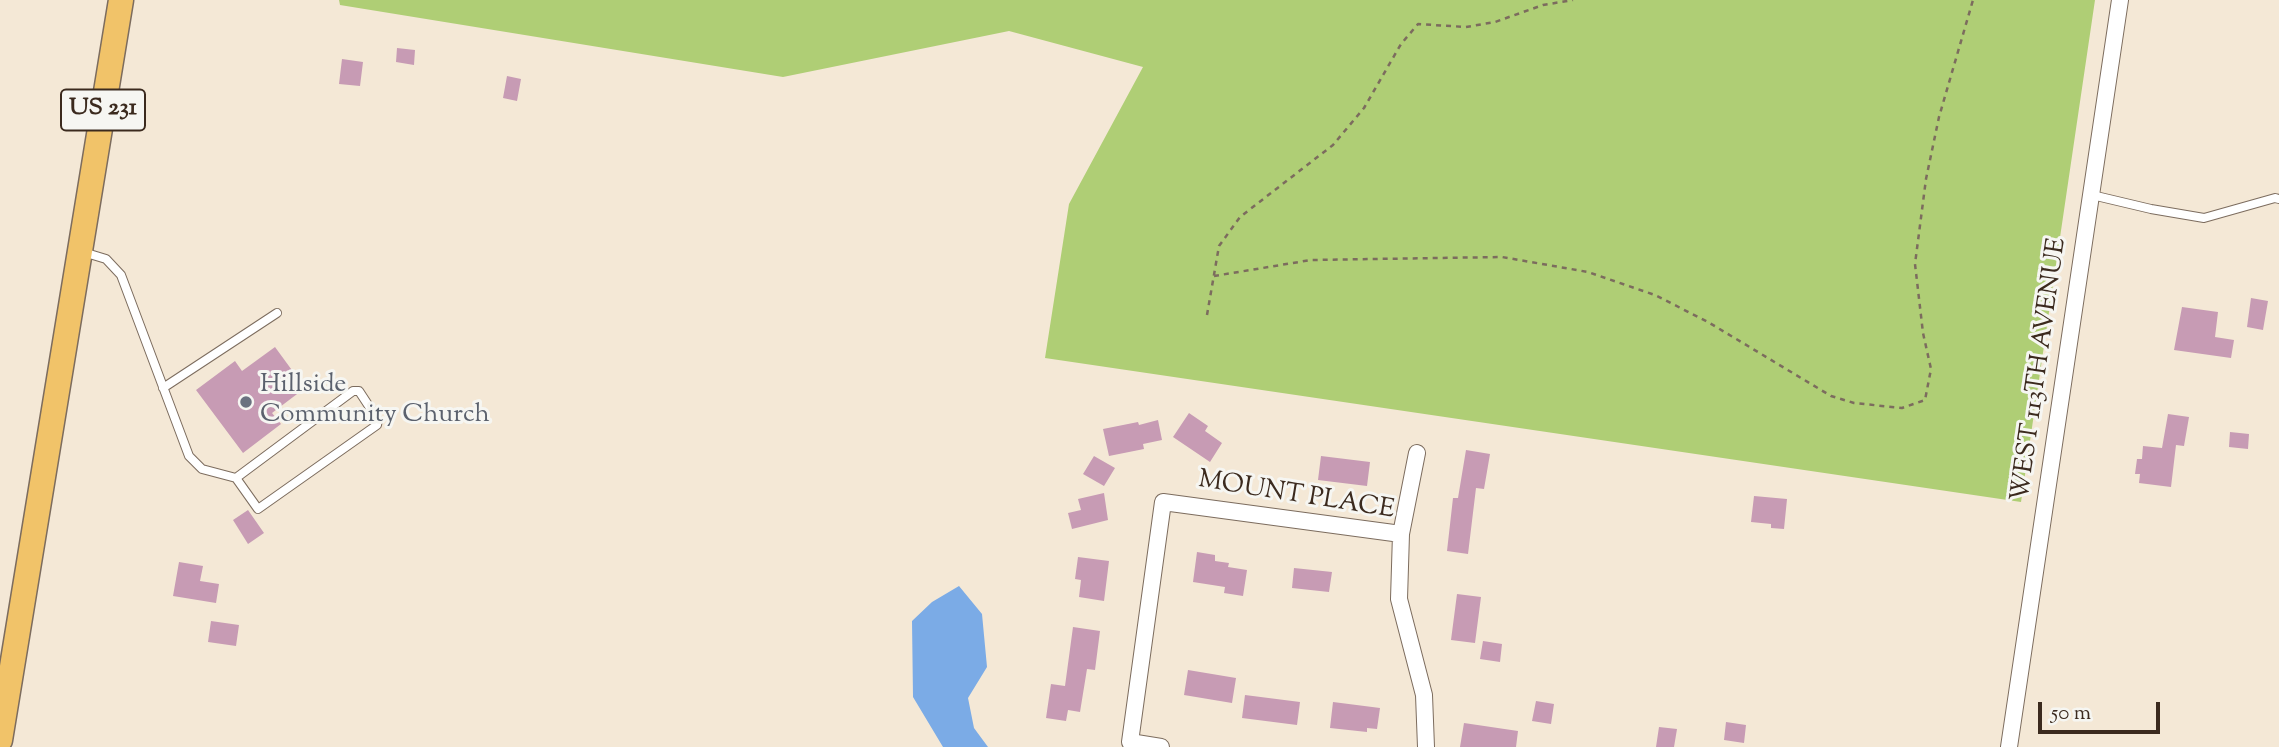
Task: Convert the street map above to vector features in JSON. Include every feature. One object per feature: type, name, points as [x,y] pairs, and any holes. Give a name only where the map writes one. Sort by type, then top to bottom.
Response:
[{"type":"main road","name":"US 231","points":[[0,740],[121,0]]},
{"type":"street","name":"WEST 113TH AVENUE","points":[[2009,747],[2120,0]]},
{"type":"street","points":[[1401,534],[1416,453]]},
{"type":"street","name":"MOUNT PLACE","points":[[1161,747],[1130,743],[1163,502],[1401,534],[1399,599],[1424,695],[1426,747]]},
{"type":"lane","points":[[2092,195],[2204,218],[2279,199]]},
{"type":"lane","points":[[80,251],[106,259],[121,275],[189,456],[202,469],[236,478],[255,506],[262,508],[377,425],[378,420],[359,391],[353,391],[236,478]]},
{"type":"lane","points":[[163,388],[277,313]]},
{"type":"path","points":[[1207,315],[1219,246],[1240,217],[1333,145],[1364,108],[1401,44],[1418,24],[1466,27],[1495,22],[1544,5],[1573,0]]},
{"type":"path","points":[[1214,276],[1311,260],[1502,257],[1588,272],[1655,295],[1708,322],[1831,396],[1854,403],[1902,408],[1925,400],[1931,369],[1923,333],[1915,264],[1926,179],[1973,0]]},
{"type":"green space","points":[[339,0],[2095,0],[2021,502],[1045,358],[1069,204],[1143,67],[1009,31],[783,77],[340,5]]},
{"type":"water","points":[[959,586],[982,614],[987,667],[968,698],[974,728],[988,747],[943,747],[913,697],[912,621],[932,602]]},
{"type":"building","points":[[397,48],[415,50],[414,65],[396,62]]},
{"type":"building","points":[[342,59],[363,62],[360,86],[339,84]]},
{"type":"building","points":[[507,76],[521,79],[517,101],[503,98]]},
{"type":"building","points":[[2251,298],[2268,301],[2263,330],[2247,327]]},
{"type":"building","points":[[2182,307],[2218,312],[2215,337],[2234,340],[2231,358],[2174,350]]},
{"type":"building","name":"Hillside Community Church","points":[[275,347],[305,388],[272,413],[281,424],[243,453],[196,390],[235,361],[242,371]]},
{"type":"building","points":[[1189,413],[1208,426],[1205,431],[1222,443],[1210,462],[1173,437]]},
{"type":"building","points":[[2168,414],[2189,417],[2184,446],[2176,445],[2171,487],[2139,483],[2140,474],[2135,474],[2137,459],[2142,459],[2143,446],[2162,448]]},
{"type":"building","points":[[1158,420],[1162,440],[1143,444],[1144,449],[1109,456],[1103,429]]},
{"type":"building","points":[[2230,432],[2249,434],[2248,449],[2229,447]]},
{"type":"building","points":[[1466,450],[1490,454],[1484,489],[1476,488],[1468,554],[1447,551],[1453,498],[1458,498]]},
{"type":"building","points":[[1094,456],[1115,468],[1104,486],[1083,474]]},
{"type":"building","points":[[1321,456],[1370,462],[1367,486],[1318,480]]},
{"type":"building","points":[[1104,493],[1108,520],[1072,529],[1068,513],[1081,510],[1078,499]]},
{"type":"building","points":[[1754,496],[1787,499],[1784,529],[1771,528],[1771,524],[1751,522]]},
{"type":"building","points":[[248,510],[264,533],[248,544],[233,520]]},
{"type":"building","points":[[1197,552],[1215,555],[1215,561],[1229,563],[1228,567],[1247,570],[1243,596],[1224,593],[1225,587],[1193,582]]},
{"type":"building","points":[[1078,557],[1109,561],[1104,601],[1079,597],[1081,580],[1075,579]]},
{"type":"building","points":[[179,562],[203,566],[200,581],[219,584],[216,603],[173,596]]},
{"type":"building","points":[[1294,568],[1332,572],[1329,592],[1292,588]]},
{"type":"building","points":[[1457,594],[1481,597],[1475,643],[1451,640]]},
{"type":"building","points":[[211,621],[239,625],[236,646],[208,642]]},
{"type":"building","points":[[1073,627],[1100,631],[1095,670],[1087,669],[1080,712],[1068,710],[1066,721],[1046,718],[1051,684],[1065,686]]},
{"type":"building","points":[[1483,641],[1502,644],[1500,662],[1480,659]]},
{"type":"building","points":[[1188,670],[1236,678],[1232,703],[1184,695]]},
{"type":"building","points":[[1245,695],[1300,702],[1297,725],[1242,718]]},
{"type":"building","points":[[1536,701],[1554,704],[1551,724],[1532,721]]},
{"type":"building","points":[[1333,702],[1380,708],[1377,729],[1367,728],[1367,732],[1330,728]]},
{"type":"building","points":[[1726,722],[1746,725],[1744,743],[1724,740]]},
{"type":"building","points":[[1464,723],[1518,731],[1516,747],[1460,747]]},
{"type":"building","points":[[1659,727],[1677,729],[1674,747],[1656,747]]},
{"type":"place","name":"Hillside Community Church","points":[[246,402]]}]
